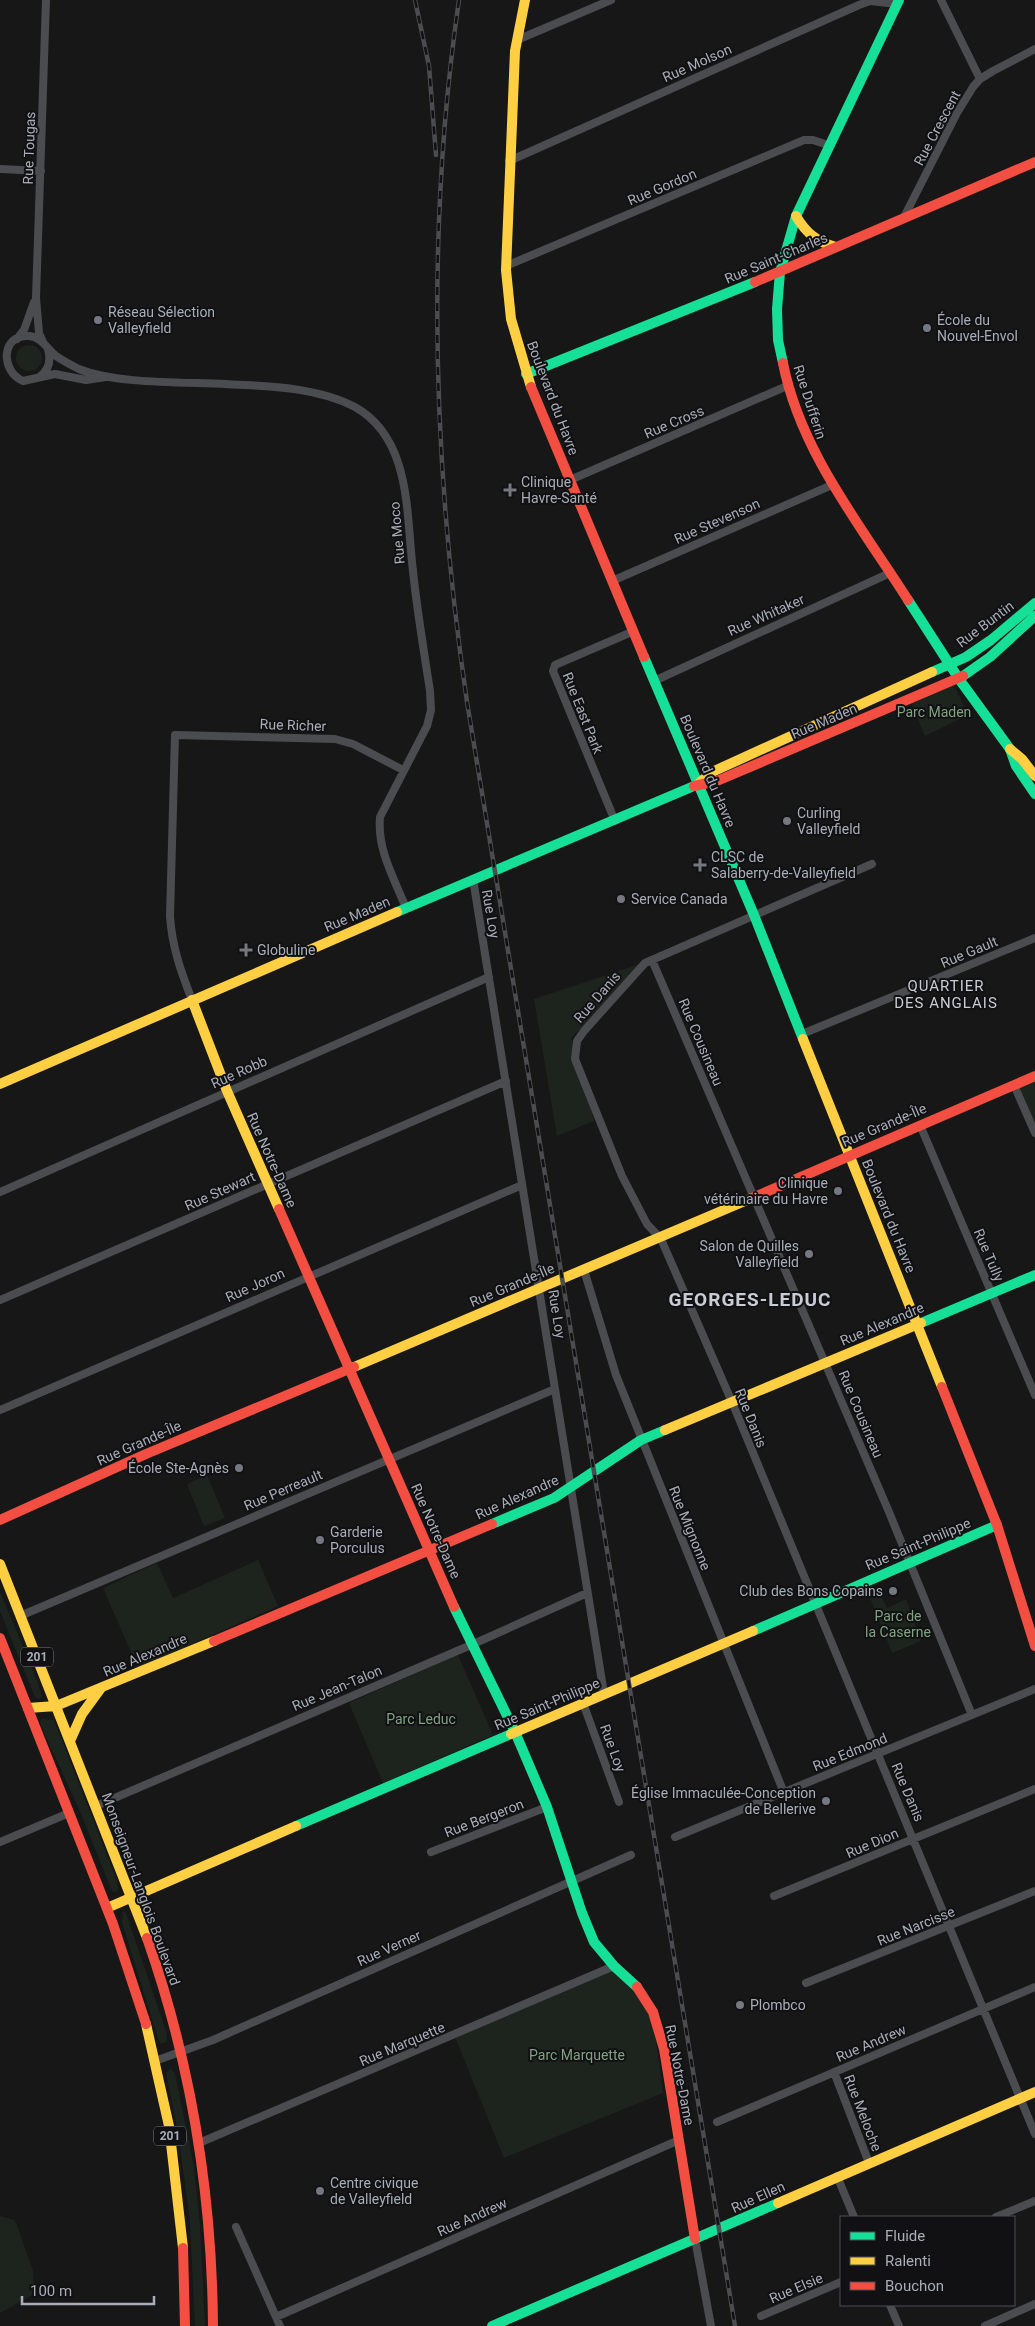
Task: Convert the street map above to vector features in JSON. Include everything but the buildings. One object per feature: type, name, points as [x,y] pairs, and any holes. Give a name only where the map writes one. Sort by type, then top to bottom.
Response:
[{"type":"main road","name":"Boulevard du Havre","points":[[525,0],[517,40],[509,161],[506,266],[511,319],[526,374],[754,915],[802,1034],[997,1525],[1035,1646]]},
{"type":"main road","name":"Rue Dufferin","points":[[898,2],[828,145],[796,216],[780,272],[777,309],[778,340],[787,386],[813,452],[832,485],[959,679],[1010,749],[1022,759],[1035,776]]},
{"type":"main road","name":"Rue Saint-Charles","points":[[526,374],[780,272],[1035,162]]},
{"type":"main road","points":[[796,216],[809,236],[821,244],[836,247]]},
{"type":"main road","name":"Rue Buntin","points":[[950,664],[979,649],[1035,603]]},
{"type":"main road","name":"Rue Buntin","points":[[959,679],[990,657],[1035,616]]},
{"type":"main road","name":"Rue Maden","points":[[698,784],[712,772],[950,664]]},
{"type":"main road","name":"Rue Maden","points":[[0,1084],[472,879],[615,821],[698,784],[717,781],[959,679]]},
{"type":"main road","name":"Rue Dufferin","points":[[1010,749],[1016,766],[1035,794]]},
{"type":"main road","name":"Rue Notre-Dame","points":[[192,1000],[227,1091],[349,1369],[472,1645],[515,1732],[547,1807],[582,1913],[594,1942],[614,1966],[638,1988],[653,2012],[664,2049],[695,2239]]},
{"type":"main road","name":"Rue Grande-Île","points":[[0,1520],[146,1454],[584,1270],[659,1236],[1035,1076]]},
{"type":"main road","name":"Rue Alexandre","points":[[28,1708],[56,1706],[554,1498],[572,1488],[641,1440],[1035,1275]]},
{"type":"main road","name":"Rue Saint-Philippe","points":[[106,1908],[604,1694],[630,1685],[724,1642],[997,1525]]},
{"type":"main road","name":"Monseigneur-Langlois Boulevard","points":[[0,1564],[132,1898],[157,1968],[180,2052],[199,2143],[210,2240],[213,2326]]},
{"type":"main road","name":"201","points":[[0,1638],[70,1813],[136,1990],[155,2061],[170,2138],[178,2197],[183,2258],[185,2326]]},
{"type":"main road","points":[[70,1740],[82,1714],[101,1688]]},
{"type":"main road","name":"Rue Ellen","points":[[492,2326],[1035,2092]]},
{"type":"street","name":"Rue Tougas","points":[[45,346],[39,334],[36,298],[46,0]]},
{"type":"street","points":[[517,40],[611,0]]},
{"type":"street","points":[[942,0],[980,79]]},
{"type":"street","name":"Rue Molson","points":[[509,161],[859,4],[870,1],[898,2]]},
{"type":"street","name":"Rue Crescent","points":[[903,219],[957,113],[980,79],[1035,49]]},
{"type":"street","name":"Rue Gordon","points":[[506,266],[804,140],[813,140],[828,145]]},
{"type":"street","points":[[0,169],[41,171]]},
{"type":"street","name":"Rue Tougas","points":[[14,341],[24,330],[36,298]]},
{"type":"street","name":"Rue Moco","points":[[106,377],[67,363],[31,336],[14,341],[5,355],[8,375],[23,381],[55,374],[86,380],[106,377],[240,385],[303,391],[335,398],[355,407],[373,420],[383,434],[400,468],[405,485],[412,571],[430,691],[431,710],[427,726],[382,810],[378,832],[382,851],[406,908]]},
{"type":"street","points":[[0,352],[14,341]]},
{"type":"street","points":[[37,379],[47,369],[50,362],[45,346]]},
{"type":"street","name":"Rue Cross","points":[[570,480],[787,386]]},
{"type":"street","name":"Rue Stevenson","points":[[612,581],[832,485]]},
{"type":"street","name":"Rue Whitaker","points":[[654,681],[890,573]]},
{"type":"street","name":"Rue East Park","points":[[615,821],[553,671],[555,665],[634,631]]},
{"type":"street","name":"Rue Richer","points":[[175,735],[335,739],[353,744],[403,770]]},
{"type":"street","name":"Rue Notre-Dame","points":[[175,735],[170,916],[172,941],[178,964],[192,1000]]},
{"type":"street","name":"Rue Danis","points":[[872,864],[652,960],[638,969],[584,1031],[577,1041],[575,1058],[622,1176],[647,1224],[659,1236],[732,1402],[1035,2134]]},
{"type":"street","name":"Rue Loy","points":[[472,879],[540,1288],[604,1694]]},
{"type":"street","name":"Rue Gault","points":[[802,1034],[1035,938]]},
{"type":"street","name":"Rue Cousineau","points":[[652,960],[825,1363],[972,1715]]},
{"type":"street","name":"Rue Robb","points":[[0,1192],[489,977]]},
{"type":"street","name":"Rue Stewart","points":[[0,1300],[506,1081]]},
{"type":"street","points":[[1014,1085],[1035,1132]]},
{"type":"street","name":"Rue Tully","points":[[920,1125],[1035,1395]]},
{"type":"street","name":"Rue Joron","points":[[0,1410],[522,1185]]},
{"type":"street","name":"Rue Mignonne","points":[[584,1270],[616,1375],[784,1793]]},
{"type":"street","name":"Rue Perreault","points":[[20,1616],[555,1389]]},
{"type":"street","name":"Rue Jean-Talon","points":[[96,1806],[472,1645],[588,1592]]},
{"type":"street","name":"Rue Edmond","points":[[675,1838],[1035,1690]]},
{"type":"street","name":"Rue Loy","points":[[583,1703],[619,1802]]},
{"type":"street","name":"Rue Dion","points":[[774,1896],[1035,1789]]},
{"type":"street","name":"Rue Bergeron","points":[[431,1852],[547,1807]]},
{"type":"street","points":[[0,1842],[70,1813]]},
{"type":"street","name":"Rue Verner","points":[[155,2061],[180,2052],[631,1856]]},
{"type":"street","name":"Rue Narcisse","points":[[806,1984],[1035,1891]]},
{"type":"street","name":"Rue Marquette","points":[[199,2143],[614,1966]]},
{"type":"street","name":"Rue Andrew","points":[[717,2122],[1035,1987]]},
{"type":"street","name":"Rue Meloche","points":[[834,2072],[869,2163]]},
{"type":"street","name":"Rue Andrew","points":[[276,2317],[679,2140]]},
{"type":"street","points":[[837,2176],[854,2216]]},
{"type":"street","points":[[998,2216],[1035,2201]]},
{"type":"street","points":[[236,2227],[280,2326]]},
{"type":"street","name":"Rue Notre-Dame","points":[[695,2239],[711,2326]]},
{"type":"street","name":"Rue Elsie","points":[[761,2316],[840,2282]]},
{"type":"street","points":[[985,2326],[1035,2304]]},
{"type":"street","points":[[890,2306],[899,2326]]},
{"type":"green space","points":[[29,345],[38,349],[42,358],[38,367],[29,371],[20,367],[16,358],[20,349]]},
{"type":"green space","name":"Parc Maden","points":[[954,685],[968,715],[925,736],[911,703]]},
{"type":"green space","points":[[652,960],[571,1038],[594,1121],[557,1136],[534,999]]},
{"type":"green space","points":[[1035,1076],[1035,1133],[1014,1085]]},
{"type":"green space","points":[[207,1475],[225,1518],[204,1526],[187,1484]]},
{"type":"green space","points":[[258,1560],[278,1606],[138,1668],[103,1588],[157,1563],[173,1598]]},
{"type":"green space","points":[[0,1592],[37,1680],[42,1697],[39,1699],[35,1697],[0,1611]]},
{"type":"green space","name":"Parc de la Caserne","points":[[880,1593],[887,1608],[906,1599],[921,1641],[892,1653],[870,1598]]},
{"type":"green space","name":"Parc Leduc","points":[[458,1655],[493,1735],[383,1783],[349,1703]]},
{"type":"green space","points":[[43,1719],[54,1720],[117,1881],[118,1889],[116,1892],[112,1891],[79,1809],[41,1726],[40,1721]]},
{"type":"green space","points":[[123,1911],[126,1913],[167,2034],[166,2042],[161,2044],[122,1923]]},
{"type":"green space","name":"Parc Marquette","points":[[614,1966],[635,1988],[649,2015],[656,2041],[663,2093],[504,2158],[453,2032]]},
{"type":"green space","points":[[170,2069],[175,2073],[194,2167],[200,2225],[205,2326],[195,2326],[190,2223],[179,2138],[166,2073]]},
{"type":"green space","points":[[0,2216],[15,2220],[33,2271],[34,2294],[0,2313]]},
{"type":"railway","points":[[415,0],[429,66],[436,155]]},
{"type":"railway","points":[[459,0],[448,88],[441,176],[437,351],[447,527],[456,615],[467,702],[735,2326]]},
{"type":"traffic: fast","points":[[783,363],[778,340],[777,309],[780,272],[796,216],[899,0]]},
{"type":"traffic: fast","points":[[526,374],[755,282]]},
{"type":"traffic: fast","points":[[908,600],[959,679],[1010,749],[1016,766],[1035,794]]},
{"type":"traffic: fast","points":[[932,672],[966,657],[991,640],[1035,603]]},
{"type":"traffic: fast","points":[[963,676],[990,657],[1035,616]]},
{"type":"traffic: fast","points":[[644,657],[754,915],[803,1039]]},
{"type":"traffic: fast","points":[[397,912],[694,786]]},
{"type":"traffic: fast","points":[[921,1323],[1035,1275]]},
{"type":"traffic: fast","points":[[492,1524],[554,1498],[641,1440],[665,1430]]},
{"type":"traffic: fast","points":[[753,1631],[997,1525]]},
{"type":"traffic: fast","points":[[454,1607],[515,1732],[547,1807],[582,1913],[594,1942],[614,1966],[637,1987]]},
{"type":"traffic: fast","points":[[296,1826],[511,1734]]},
{"type":"traffic: fast","points":[[492,2326],[778,2203]]},
{"type":"traffic: slow","points":[[525,0],[515,51],[506,270],[511,319],[531,387]]},
{"type":"traffic: slow","points":[[796,216],[813,236],[836,247]]},
{"type":"traffic: slow","points":[[698,784],[712,772],[932,672]]},
{"type":"traffic: slow","points":[[1010,749],[1022,759],[1035,776]]},
{"type":"traffic: slow","points":[[0,1084],[397,912]]},
{"type":"traffic: slow","points":[[192,1000],[227,1091],[279,1209]]},
{"type":"traffic: slow","points":[[803,1039],[942,1387]]},
{"type":"traffic: slow","points":[[354,1367],[752,1198]]},
{"type":"traffic: slow","points":[[665,1430],[921,1323]]},
{"type":"traffic: slow","points":[[0,1564],[147,1938]]},
{"type":"traffic: slow","points":[[511,1734],[753,1631]]},
{"type":"traffic: slow","points":[[28,1708],[56,1706],[214,1641]]},
{"type":"traffic: slow","points":[[70,1741],[82,1714],[101,1688]]},
{"type":"traffic: slow","points":[[107,1908],[296,1826]]},
{"type":"traffic: slow","points":[[146,2024],[169,2126],[183,2248]]},
{"type":"traffic: slow","points":[[778,2203],[1035,2092]]},
{"type":"traffic: jam","points":[[755,282],[1035,162]]},
{"type":"traffic: jam","points":[[783,363],[791,395],[803,427],[818,457],[852,516],[908,600]]},
{"type":"traffic: jam","points":[[531,387],[644,657]]},
{"type":"traffic: jam","points":[[694,786],[717,781],[963,676]]},
{"type":"traffic: jam","points":[[752,1198],[1035,1076]]},
{"type":"traffic: jam","points":[[279,1209],[454,1607]]},
{"type":"traffic: jam","points":[[0,1520],[146,1454],[354,1367]]},
{"type":"traffic: jam","points":[[942,1387],[997,1525],[1035,1646]]},
{"type":"traffic: jam","points":[[214,1641],[492,1524]]},
{"type":"traffic: jam","points":[[0,1638],[113,1924],[146,2024]]},
{"type":"traffic: jam","points":[[147,1938],[176,2033],[196,2129],[208,2227],[212,2276],[213,2326]]},
{"type":"traffic: jam","points":[[637,1987],[653,2012],[664,2049],[695,2239]]},
{"type":"traffic: jam","points":[[183,2248],[185,2326]]},
{"type":"place","name":"Réseau Sélection Valleyfield","points":[[98,320]]},
{"type":"place","name":"École du Nouvel-Envol","points":[[927,328]]},
{"type":"place","name":"Clinique Havre-Santé","points":[[510,490]]},
{"type":"place","name":"Curling Valleyfield","points":[[787,821]]},
{"type":"place","name":"CLSC de Salaberry-de-Valleyfield","points":[[700,865]]},
{"type":"place","name":"Service Canada","points":[[621,899]]},
{"type":"place","name":"Globuline","points":[[246,950]]},
{"type":"place","name":"Clinique vétérinaire du Havre","points":[[838,1191]]},
{"type":"place","name":"Salon de Quilles Valleyfield","points":[[809,1254]]},
{"type":"place","name":"École Ste-Agnès","points":[[239,1468]]},
{"type":"place","name":"Garderie Porculus","points":[[320,1540]]},
{"type":"place","name":"Club des Bons Copains","points":[[893,1591]]},
{"type":"place","name":"Église Immaculée-Conception de Bellerive","points":[[826,1801]]},
{"type":"place","name":"Plombco","points":[[740,2005]]},
{"type":"place","name":"Centre civique de Valleyfield","points":[[320,2191]]},
{"type":"district","name":"QUARTIER DES ANGLAIS","points":[[946,994]]},
{"type":"district","name":"GEORGES-LEDUC","points":[[750,1299]]}]
